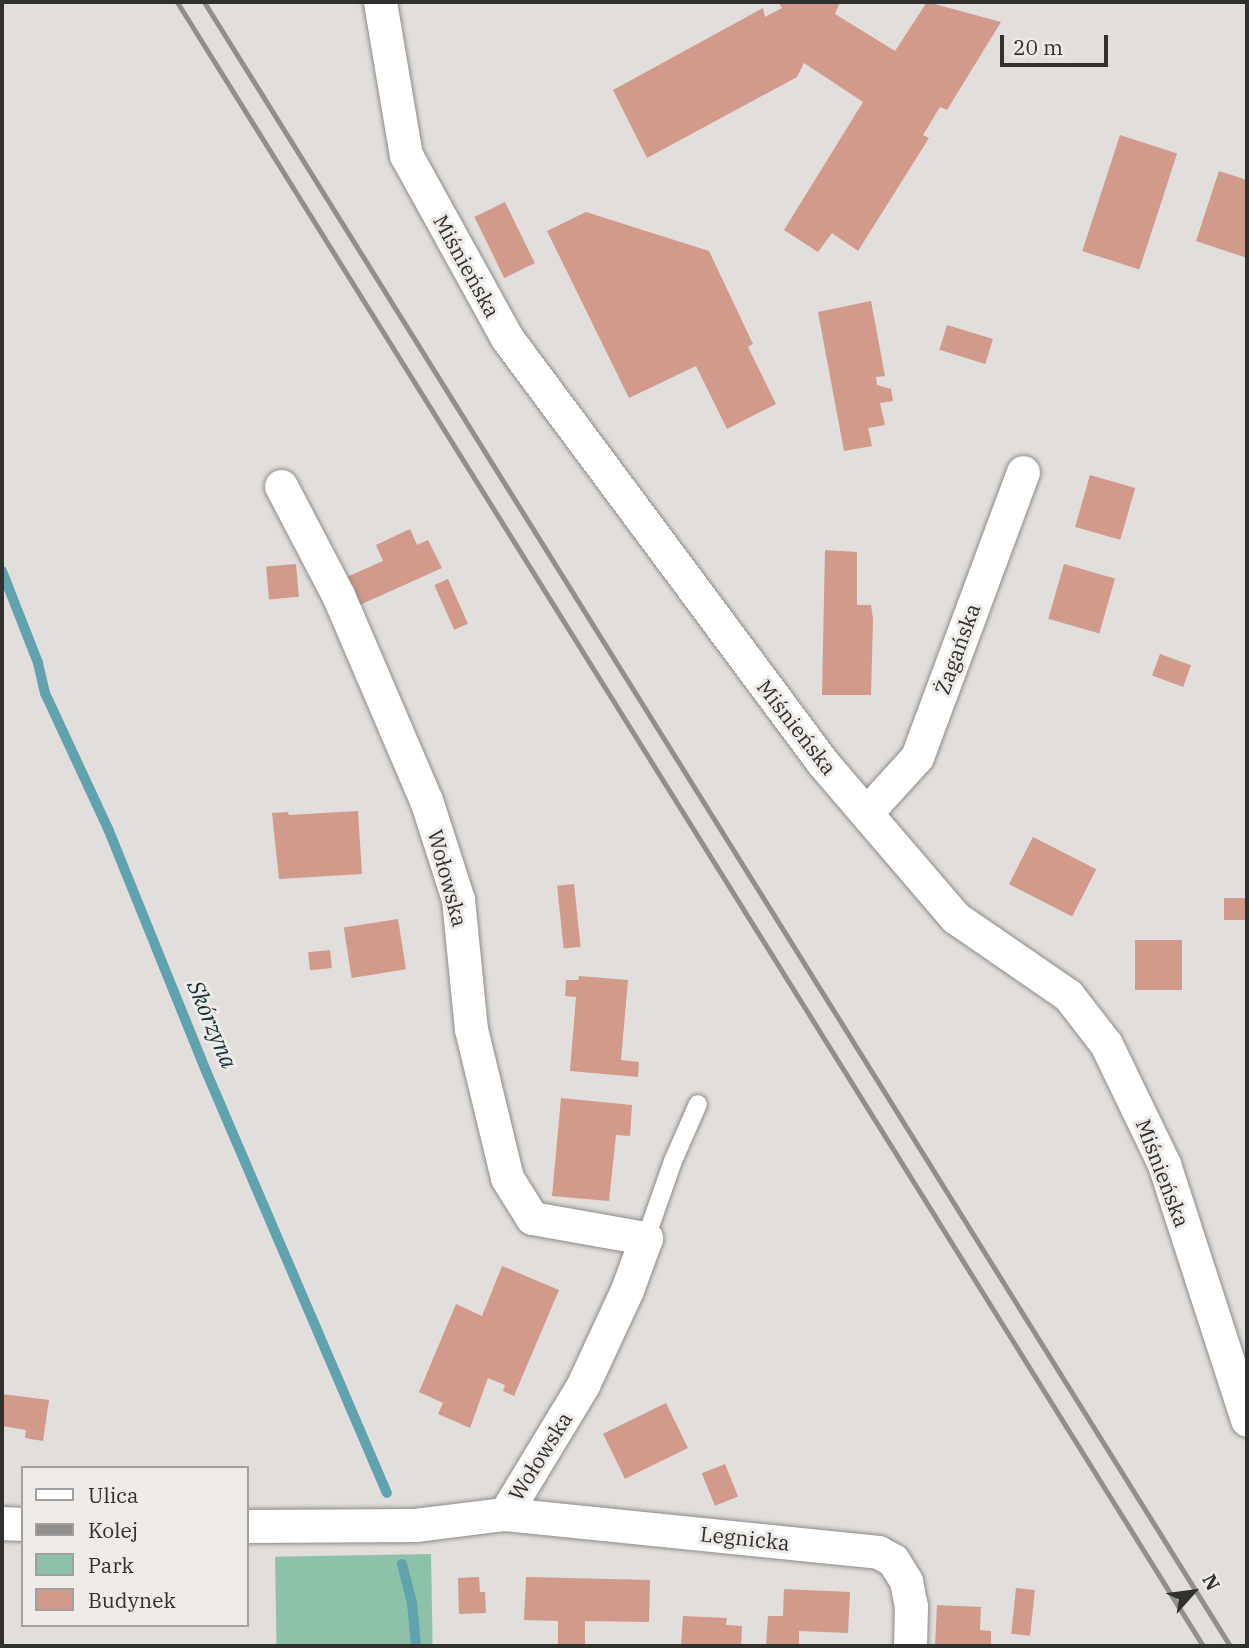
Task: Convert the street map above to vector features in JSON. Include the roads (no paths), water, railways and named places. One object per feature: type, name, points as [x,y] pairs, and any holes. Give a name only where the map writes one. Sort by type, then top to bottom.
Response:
[{"type":"street","name":"Miśnieńska","points":[[380,2],[406,155],[507,338],[807,741],[956,918],[1068,995],[1106,1044],[1164,1164],[1247,1420]]},
{"type":"street","name":"Żagańska","points":[[867,812],[917,757],[1023,472]]},
{"type":"street","name":"Wołowska","points":[[248,1526],[415,1525],[505,1514],[583,1385],[627,1290],[646,1238],[531,1218],[507,1178],[471,1029],[458,899],[430,813],[338,595],[281,486]]},
{"type":"street","name":"Legnicka","points":[[505,1514],[878,1552],[893,1560],[906,1581],[911,1606],[910,1646]]},
{"type":"street","points":[[2,1523],[21,1524]]},
{"type":"lane","name":"Wołowska","points":[[646,1238],[673,1161],[698,1104]]},
{"type":"waterway","name":"Skórzyna","points":[[2,571],[38,663],[45,693],[109,831],[206,1071],[387,1493]]},
{"type":"waterway","name":"Skórzyna","points":[[402,1564],[412,1603],[416,1646]]},
{"type":"railway","points":[[177,2],[1203,1646]]},
{"type":"railway","points":[[204,2],[1230,1646]]}]
